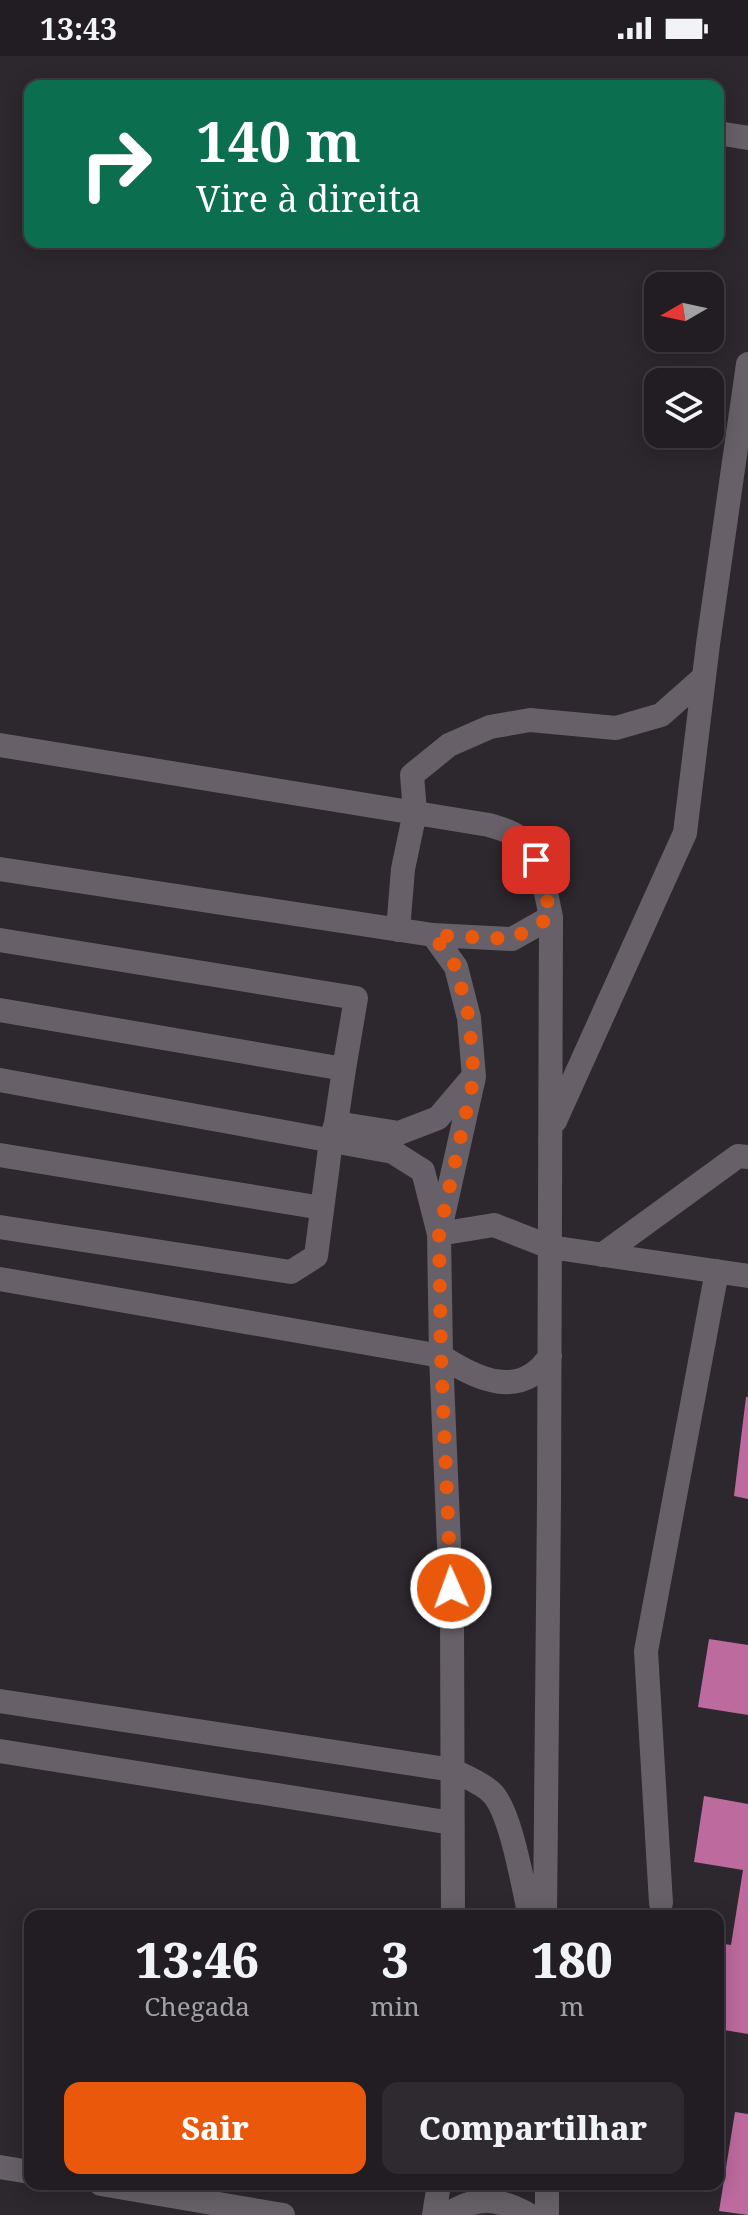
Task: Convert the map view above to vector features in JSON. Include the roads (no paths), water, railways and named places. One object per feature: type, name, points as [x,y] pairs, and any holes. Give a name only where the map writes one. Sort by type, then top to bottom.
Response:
[{"type":"street","points":[[724,134],[748,138]]},
{"type":"street","points":[[550,1131],[685,833],[748,364]]},
{"type":"street","points":[[398,930],[403,869],[415,812],[412,775],[449,745],[490,727],[530,720],[616,728],[661,715],[704,677]]},
{"type":"street","points":[[0,745],[489,825],[518,836],[536,860],[551,917],[545,1910]]},
{"type":"street","points":[[0,869],[433,935],[512,939],[551,917]]},
{"type":"street","points":[[433,935],[456,967],[469,1018],[474,1077],[439,1234]]},
{"type":"street","points":[[0,940],[356,998],[316,1256],[291,1272],[0,1227]]},
{"type":"street","points":[[0,1010],[344,1069]]},
{"type":"street","points":[[0,1080],[334,1132],[399,1133],[438,1118],[474,1077]]},
{"type":"street","points":[[334,1132],[393,1152],[423,1171],[439,1234],[452,1617],[453,1910]]},
{"type":"street","points":[[0,1155],[322,1208]]},
{"type":"street","points":[[602,1255],[738,1156],[748,1157]]},
{"type":"street","points":[[439,1234],[494,1225],[550,1247],[748,1276]]},
{"type":"street","points":[[661,1903],[646,1651],[717,1271]]},
{"type":"street","points":[[0,1279],[441,1356],[463,1370],[492,1381],[527,1379],[544,1366],[550,1356]]},
{"type":"street","points":[[0,1701],[453,1770],[488,1789],[501,1804],[529,1910]]},
{"type":"street","points":[[0,1751],[452,1823]]},
{"type":"street","points":[[0,2167],[24,2171]]},
{"type":"street","points":[[135,2190],[272,2214]]},
{"type":"street","points":[[434,2215],[438,2190]]},
{"type":"street","points":[[547,2190],[547,2215]]},
{"type":"street","points":[[447,2215],[468,2204],[491,2201],[510,2204],[529,2215]]}]
